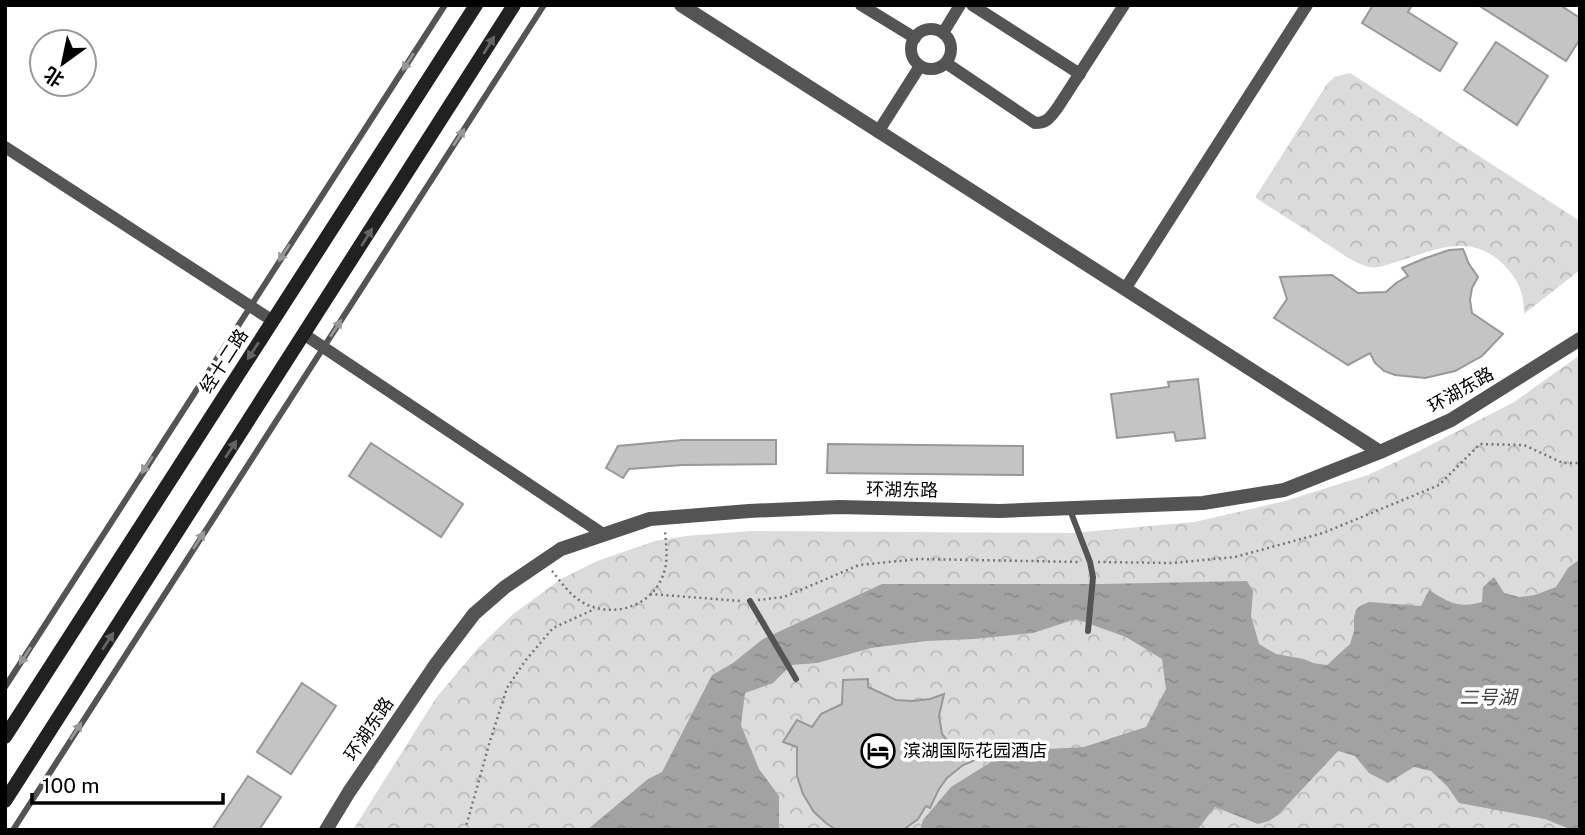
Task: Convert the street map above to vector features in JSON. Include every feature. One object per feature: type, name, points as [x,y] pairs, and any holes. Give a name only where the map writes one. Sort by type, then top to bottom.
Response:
[{"type":"main road","name":"经十二路","points":[[5,737],[476,5]]},
{"type":"main road","points":[[5,801],[514,5]]},
{"type":"street","points":[[681,5],[1380,452]]},
{"type":"street","points":[[861,5],[915,38]]},
{"type":"street","points":[[943,33],[960,5]]},
{"type":"street","points":[[972,5],[1080,74]]},
{"type":"street","points":[[946,63],[1035,123],[1047,121],[1124,5]]},
{"type":"street","points":[[1125,289],[1307,5]]},
{"type":"street","points":[[937,30],[943,33],[951,49],[946,63],[932,69],[920,66],[913,56],[912,44],[915,38],[925,31],[937,30]]},
{"type":"street","points":[[878,132],[920,66]]},
{"type":"street","points":[[5,147],[273,321]]},
{"type":"street","points":[[305,335],[603,534]]},
{"type":"street","name":"环湖东路","points":[[326,830],[436,664],[474,614],[505,587],[561,549],[650,519],[839,507],[1000,512],[1203,503],[1284,490],[1451,420],[1580,339]]},
{"type":"lane","points":[[5,687],[445,5]]},
{"type":"lane","points":[[13,830],[544,5]]},
{"type":"lane","points":[[1069,509],[1090,562],[1093,577],[1088,631]]},
{"type":"lane","points":[[750,601],[796,679]]},
{"type":"path","points":[[650,594],[750,601],[783,597],[859,565],[919,559],[1172,564],[1235,556],[1323,533],[1439,485],[1480,444],[1524,446],[1563,463],[1580,463]]},
{"type":"path","points":[[543,561],[579,601],[594,608],[612,611],[629,608],[645,600],[657,587],[664,572],[667,555],[663,518]]},
{"type":"path","points":[[465,830],[507,688],[525,661],[553,628],[594,608]]},
{"type":"green space","points":[[1350,73],[1580,221],[1580,270],[1524,314],[1522,294],[1514,277],[1492,255],[1480,249],[1453,246],[1380,267],[1370,267],[1346,256],[1256,198],[1327,84],[1334,77]]},
{"type":"green space","points":[[1580,355],[1580,830],[353,830],[436,698],[479,647],[512,615],[561,579],[597,561],[655,541],[751,531],[1072,533],[1195,522],[1285,501],[1368,475],[1514,402]]},
{"type":"water","name":"二号湖","points":[[1580,559],[1580,830],[1572,830],[1545,819],[1459,803],[1447,786],[1431,771],[1414,767],[1388,783],[1369,773],[1355,756],[1338,751],[1278,815],[1258,824],[1215,807],[1197,830],[920,830],[923,820],[951,787],[991,762],[1031,750],[1084,747],[1146,727],[1166,689],[1162,659],[1126,637],[1076,619],[1033,633],[871,648],[817,663],[791,665],[773,683],[745,693],[741,725],[759,769],[779,796],[779,830],[587,830],[648,779],[662,772],[712,675],[733,663],[763,639],[882,584],[1247,581],[1253,591],[1251,616],[1259,644],[1276,654],[1327,665],[1350,644],[1356,610],[1369,602],[1421,606],[1429,590],[1454,603],[1474,604],[1482,602],[1483,587],[1494,577],[1504,593],[1519,597],[1535,595],[1556,587],[1568,568]]},
{"type":"building","points":[[1373,5],[1412,5],[1408,12],[1457,43],[1440,71],[1362,23]]},
{"type":"building","points":[[1478,5],[1560,5],[1580,18],[1580,39],[1566,61]]},
{"type":"building","points":[[1496,42],[1548,76],[1517,125],[1464,90]]},
{"type":"building","points":[[1463,249],[1478,277],[1470,300],[1472,313],[1503,334],[1482,356],[1455,371],[1425,378],[1395,375],[1384,371],[1375,363],[1370,353],[1348,365],[1274,318],[1287,299],[1280,277],[1332,275],[1358,293],[1386,292],[1408,276],[1402,268],[1449,250]]},
{"type":"building","points":[[1198,379],[1205,438],[1176,441],[1174,432],[1117,438],[1111,394],[1169,387],[1168,382]]},
{"type":"building","points":[[682,440],[776,440],[776,464],[682,465],[629,469],[623,478],[606,468],[618,446]]},
{"type":"building","points":[[371,443],[463,504],[441,537],[349,476]]},
{"type":"building","points":[[828,444],[1023,446],[1023,475],[827,473]]},
{"type":"building","name":"滨湖国际花园酒店","points":[[868,679],[868,687],[896,700],[930,699],[944,694],[939,716],[942,734],[952,746],[973,761],[963,765],[947,778],[930,808],[926,806],[918,819],[903,830],[836,830],[826,823],[814,812],[803,794],[797,776],[797,747],[783,742],[797,720],[812,727],[821,714],[842,704],[843,680]]},
{"type":"building","points":[[302,683],[336,706],[291,774],[257,752]]},
{"type":"building","points":[[248,776],[281,797],[259,830],[212,830]]},
{"type":"place","name":"滨湖国际花园酒店","points":[[878,751]]}]
